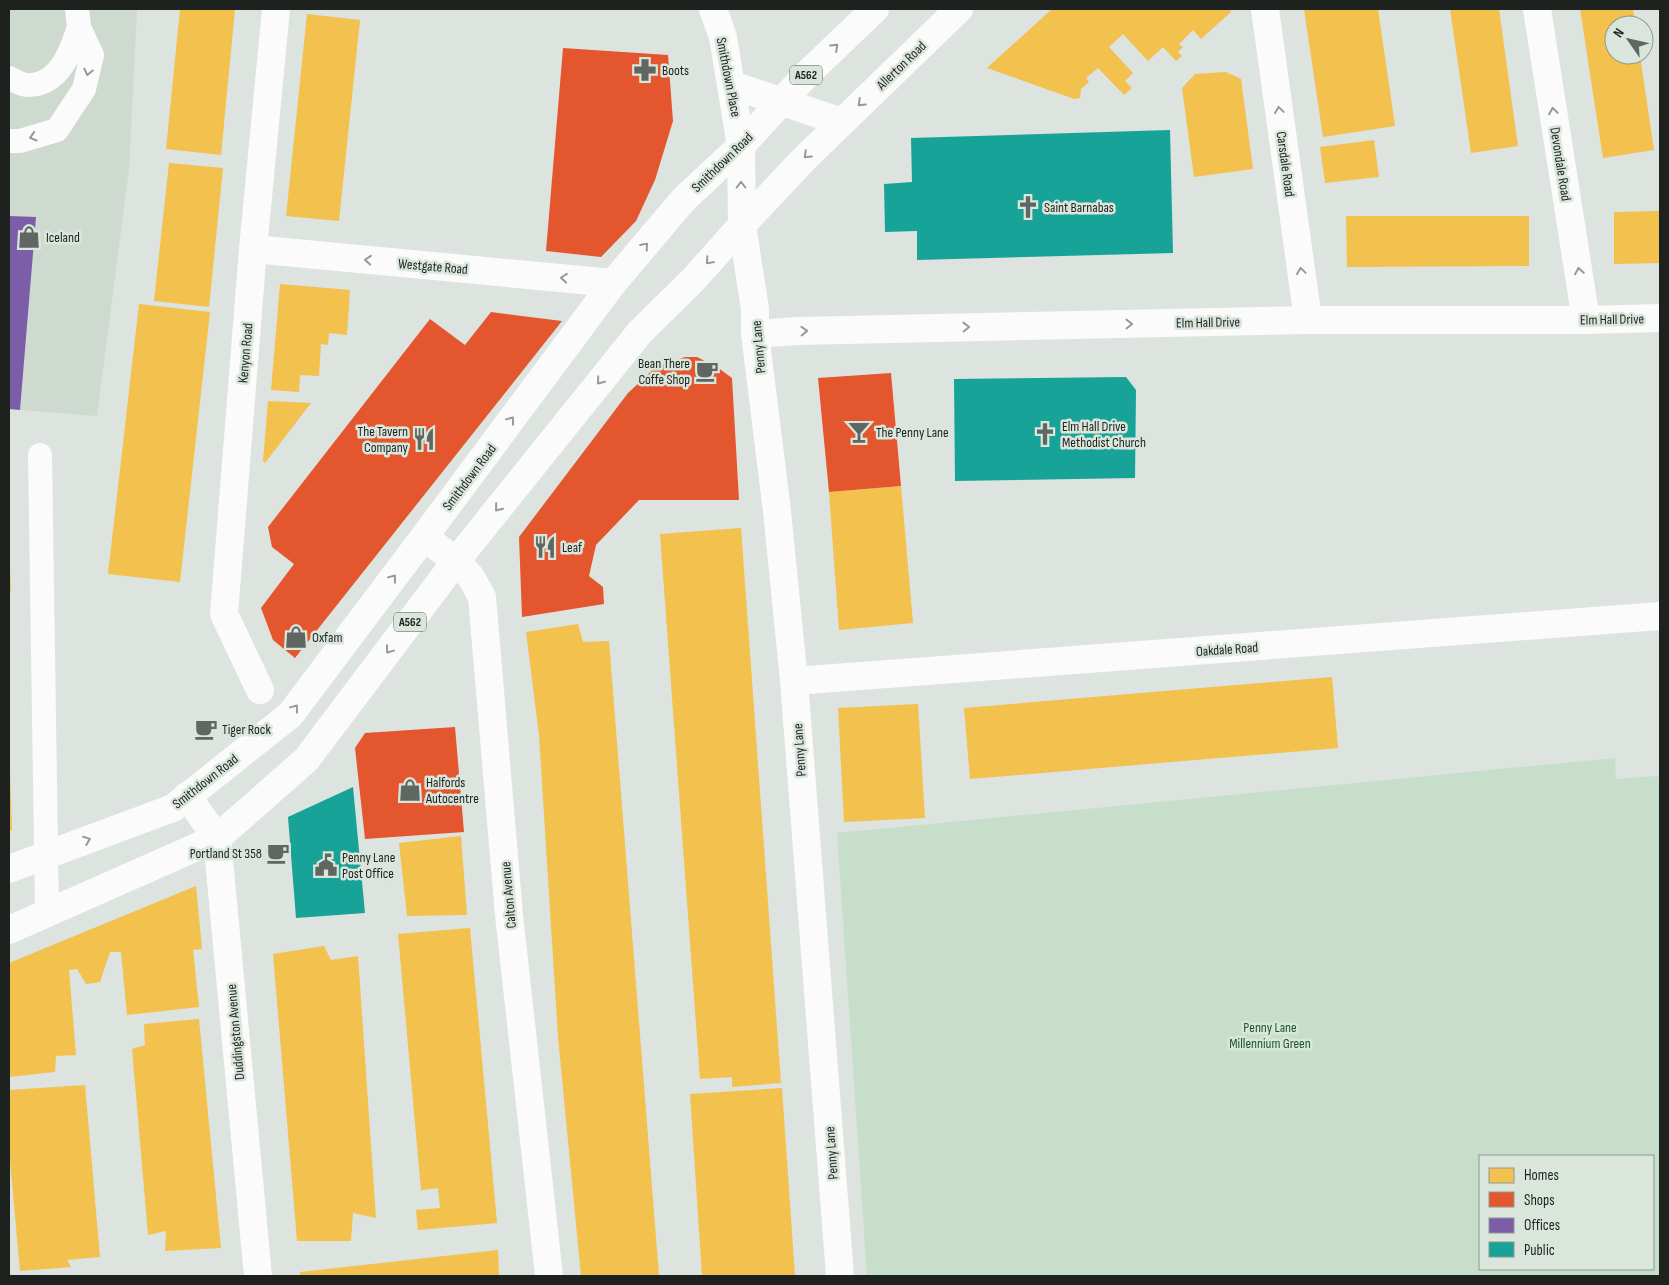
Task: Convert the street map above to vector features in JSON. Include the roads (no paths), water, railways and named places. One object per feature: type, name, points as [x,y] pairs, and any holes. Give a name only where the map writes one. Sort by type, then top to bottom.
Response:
[{"type":"main road","name":"Kenyon Road","points":[[260,690],[224,614],[253,249],[276,9]]},
{"type":"main road","name":"Smithdown Place","points":[[713,9],[723,37],[741,146],[742,225]]},
{"type":"main road","name":"Smithdown Road","points":[[9,869],[173,808],[290,715],[613,283],[684,199],[741,146],[806,75],[875,9]]},
{"type":"main road","name":"Allerton Road","points":[[842,122],[959,9]]},
{"type":"main road","name":"Carsdale Road","points":[[1265,9],[1308,320]]},
{"type":"main road","name":"Devondale Road","points":[[1536,9],[1586,320]]},
{"type":"main road","points":[[732,85],[842,122]]},
{"type":"main road","name":"A562","points":[[9,930],[217,838],[306,760],[456,561],[640,332],[693,280],[786,177],[842,122]]},
{"type":"main road","name":"Penny Lane","points":[[742,225],[755,309],[755,334],[777,512],[794,681],[840,1276]]},
{"type":"main road","name":"Westgate Road","points":[[253,249],[613,283]]},
{"type":"main road","name":"Elm Hall Drive","points":[[755,334],[798,331],[1308,320],[1586,320],[1660,318]]},
{"type":"main road","name":"Calton Avenue","points":[[424,537],[456,561],[471,577],[482,596],[509,915],[549,1276]]},
{"type":"main road","name":"Oakdale Road","points":[[794,681],[1660,616]]},
{"type":"main road","points":[[187,796],[217,838]]},
{"type":"main road","name":"Duddingston Avenue","points":[[217,838],[258,1276]]},
{"type":"lane","points":[[9,78],[25,86],[45,82],[61,69],[71,51],[78,18]]},
{"type":"lane","points":[[9,141],[20,141],[57,130],[84,89],[92,55],[78,18]]},
{"type":"lane","points":[[40,455],[47,913]]},
{"type":"place","name":"Boots","points":[[645,70]]},
{"type":"place","name":"Saint Barnabas","points":[[1028,207]]},
{"type":"place","name":"Iceland","points":[[29,237]]},
{"type":"place","name":"Bean There Coffe Shop","points":[[707,371]]},
{"type":"place","name":"The Penny Lane","points":[[859,432]]},
{"type":"place","name":"Elm Hall Drive Methodist Church","points":[[1045,434]]},
{"type":"place","name":"The Tavern Company","points":[[424,439]]},
{"type":"place","name":"Leaf","points":[[545,547]]},
{"type":"place","name":"Oxfam","points":[[296,637]]},
{"type":"place","name":"Tiger Rock","points":[[206,729]]},
{"type":"place","name":"Halfords Autocentre","points":[[410,790]]},
{"type":"place","name":"Portland St 358","points":[[278,853]]},
{"type":"place","name":"Penny Lane Post Office","points":[[326,865]]},
{"type":"park label","name":"Penny Lane Millennium Green","points":[[1270,1036]]}]
